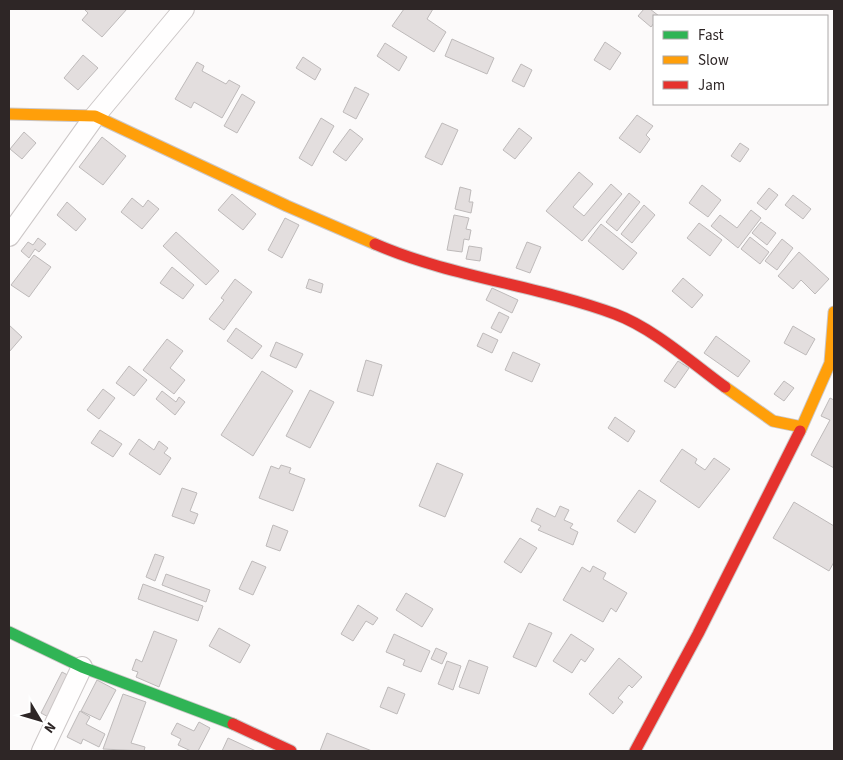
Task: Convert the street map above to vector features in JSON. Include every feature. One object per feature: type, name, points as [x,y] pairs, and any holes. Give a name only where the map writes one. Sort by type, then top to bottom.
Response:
[{"type":"street","points":[[9,236],[95,116],[184,9]]},
{"type":"street","points":[[9,114],[95,116],[288,206],[409,259],[528,289],[616,314],[650,333],[773,421],[802,427]]},
{"type":"street","points":[[635,751],[698,634],[802,427],[830,363],[834,312]]},
{"type":"street","points":[[9,632],[82,667],[218,718],[291,751]]},
{"type":"street","points":[[42,751],[82,667]]},
{"type":"building","points":[[84,9],[127,9],[102,37],[82,20],[88,13]]},
{"type":"building","points":[[404,9],[433,9],[427,19],[446,32],[434,52],[392,26]]},
{"type":"building","points":[[644,9],[650,9],[658,15],[653,15],[653,24],[651,27],[638,16]]},
{"type":"building","points":[[452,39],[494,58],[487,74],[445,56]]},
{"type":"building","points":[[605,42],[621,53],[610,70],[594,60]]},
{"type":"building","points":[[385,43],[407,57],[399,71],[377,56]]},
{"type":"building","points":[[83,55],[98,68],[78,90],[64,78]]},
{"type":"building","points":[[303,57],[321,69],[315,80],[296,68]]},
{"type":"building","points":[[197,62],[204,66],[202,71],[226,84],[229,80],[240,86],[222,118],[194,102],[191,108],[175,99]]},
{"type":"building","points":[[521,64],[532,70],[524,87],[512,81]]},
{"type":"building","points":[[355,87],[369,94],[356,119],[343,112]]},
{"type":"building","points":[[242,94],[255,102],[237,133],[224,126]]},
{"type":"building","points":[[637,115],[653,126],[646,135],[650,139],[640,153],[619,138]]},
{"type":"building","points":[[321,118],[334,126],[312,166],[299,158]]},
{"type":"building","points":[[442,123],[458,130],[442,165],[425,157]]},
{"type":"building","points":[[519,128],[532,138],[515,159],[503,150]]},
{"type":"building","points":[[350,129],[363,139],[346,161],[333,152]]},
{"type":"building","points":[[24,132],[36,143],[22,159],[10,149]]},
{"type":"building","points":[[102,137],[126,156],[103,185],[79,167]]},
{"type":"building","points":[[740,143],[749,149],[740,162],[731,156]]},
{"type":"building","points":[[579,172],[593,184],[573,207],[584,216],[611,184],[622,194],[582,241],[546,211]]},
{"type":"building","points":[[702,185],[721,200],[708,217],[689,203]]},
{"type":"building","points":[[460,187],[471,190],[469,202],[473,202],[471,213],[455,209]]},
{"type":"building","points":[[769,188],[778,195],[766,210],[757,203]]},
{"type":"building","points":[[629,193],[640,202],[617,231],[606,222]]},
{"type":"building","points":[[232,194],[256,214],[243,230],[218,210]]},
{"type":"building","points":[[793,195],[811,209],[803,219],[785,205]]},
{"type":"building","points":[[132,198],[143,207],[148,200],[159,209],[142,229],[121,212]]},
{"type":"building","points":[[67,202],[86,219],[76,231],[57,215]]},
{"type":"building","points":[[644,205],[655,215],[632,243],[621,234]]},
{"type":"building","points":[[751,210],[761,218],[738,248],[711,226],[720,215],[737,228]]},
{"type":"building","points":[[454,215],[469,218],[466,229],[471,230],[469,240],[464,239],[462,252],[447,250]]},
{"type":"building","points":[[285,218],[299,225],[282,258],[268,250]]},
{"type":"building","points":[[761,222],[776,233],[767,245],[752,233]]},
{"type":"building","points":[[699,223],[722,240],[710,256],[687,238]]},
{"type":"building","points":[[601,224],[637,253],[623,270],[588,241]]},
{"type":"building","points":[[176,232],[219,271],[206,285],[163,246]]},
{"type":"building","points":[[750,237],[769,252],[760,264],[741,249]]},
{"type":"building","points":[[38,238],[46,244],[39,252],[35,249],[29,258],[21,251],[28,242],[33,245]]},
{"type":"building","points":[[782,239],[793,248],[777,270],[765,261]]},
{"type":"building","points":[[527,242],[541,247],[530,273],[516,268]]},
{"type":"building","points":[[469,246],[482,248],[480,261],[466,259]]},
{"type":"building","points":[[799,252],[829,279],[815,294],[801,280],[793,289],[778,276]]},
{"type":"building","points":[[34,255],[51,267],[29,297],[11,285]]},
{"type":"building","points":[[172,267],[194,285],[183,299],[160,283]]},
{"type":"building","points":[[683,278],[703,295],[692,308],[672,291]]},
{"type":"building","points":[[235,279],[252,292],[224,330],[209,319],[224,300],[221,298]]},
{"type":"building","points":[[309,279],[323,284],[321,293],[306,288]]},
{"type":"building","points":[[492,288],[518,300],[512,313],[486,300]]},
{"type":"building","points":[[499,312],[509,317],[501,333],[491,328]]},
{"type":"building","points":[[9,325],[22,337],[9,352]]},
{"type":"building","points":[[793,326],[815,339],[806,355],[784,343]]},
{"type":"building","points":[[236,328],[262,346],[252,359],[227,341]]},
{"type":"building","points":[[483,333],[498,340],[492,353],[477,346]]},
{"type":"building","points":[[716,336],[750,361],[738,377],[704,353]]},
{"type":"building","points":[[167,339],[183,351],[170,368],[185,380],[174,394],[143,370]]},
{"type":"building","points":[[276,342],[303,354],[296,368],[270,356]]},
{"type":"building","points":[[513,352],[540,364],[532,382],[505,370]]},
{"type":"building","points":[[366,360],[382,365],[373,396],[357,391]]},
{"type":"building","points":[[678,361],[689,368],[675,388],[664,381]]},
{"type":"building","points":[[129,366],[147,380],[134,396],[116,383]]},
{"type":"building","points":[[262,371],[293,391],[253,456],[221,435]]},
{"type":"building","points":[[784,381],[794,388],[784,401],[774,394]]},
{"type":"building","points":[[103,389],[115,398],[99,419],[87,410]]},
{"type":"building","points":[[310,390],[334,402],[310,448],[286,436]]},
{"type":"building","points":[[162,391],[176,402],[179,397],[185,402],[175,415],[156,399]]},
{"type":"building","points":[[830,398],[834,400],[834,468],[811,455],[830,420],[821,416]]},
{"type":"building","points":[[615,417],[635,431],[628,442],[608,428]]},
{"type":"building","points":[[100,430],[122,444],[113,457],[91,443]]},
{"type":"building","points":[[139,439],[154,450],[159,441],[168,448],[164,453],[171,458],[160,475],[129,454]]},
{"type":"building","points":[[682,449],[697,459],[695,463],[705,470],[714,458],[730,469],[699,508],[660,481]]},
{"type":"building","points":[[437,463],[463,474],[445,517],[419,506]]},
{"type":"building","points":[[281,465],[291,468],[289,473],[305,479],[293,511],[259,498],[271,466],[279,469]]},
{"type":"building","points":[[182,488],[197,493],[190,511],[198,514],[194,524],[172,516]]},
{"type":"building","points":[[639,490],[656,501],[635,533],[617,521]]},
{"type":"building","points":[[794,502],[834,526],[834,562],[829,571],[773,538]]},
{"type":"building","points":[[560,506],[569,510],[564,520],[573,524],[570,528],[578,532],[573,545],[538,530],[541,526],[531,521],[537,508],[555,517]]},
{"type":"building","points":[[273,525],[288,531],[280,551],[266,546]]},
{"type":"building","points":[[520,538],[537,548],[521,573],[504,562]]},
{"type":"building","points":[[155,554],[164,557],[155,581],[146,577]]},
{"type":"building","points":[[252,561],[266,567],[253,595],[239,589]]},
{"type":"building","points":[[593,566],[606,573],[603,579],[627,593],[616,612],[611,608],[603,622],[563,600],[582,567],[590,572]]},
{"type":"building","points":[[166,574],[210,590],[206,602],[162,585]]},
{"type":"building","points":[[143,584],[203,606],[198,621],[138,599]]},
{"type":"building","points":[[406,593],[433,609],[422,627],[396,610]]},
{"type":"building","points":[[358,605],[378,618],[373,625],[366,621],[353,641],[341,634]]},
{"type":"building","points":[[529,623],[552,633],[536,667],[513,657]]},
{"type":"building","points":[[219,628],[250,645],[240,663],[209,646]]},
{"type":"building","points":[[154,631],[177,640],[159,687],[136,677],[138,672],[132,670],[136,659],[142,662]]},
{"type":"building","points":[[394,634],[430,651],[421,672],[403,665],[405,660],[386,652]]},
{"type":"building","points":[[571,634],[594,649],[585,662],[581,659],[572,673],[553,661]]},
{"type":"building","points":[[436,648],[447,653],[442,664],[431,659]]},
{"type":"building","points":[[619,658],[642,677],[632,688],[629,685],[618,698],[623,702],[613,714],[589,694]]},
{"type":"building","points":[[469,660],[488,667],[479,694],[459,687]]},
{"type":"building","points":[[447,661],[461,666],[453,690],[438,684]]},
{"type":"building","points":[[62,672],[75,679],[54,720],[41,713]]},
{"type":"building","points":[[97,680],[116,690],[100,720],[81,711]]},
{"type":"building","points":[[388,687],[405,694],[397,714],[380,707]]},
{"type":"building","points":[[123,694],[146,702],[131,743],[145,747],[144,751],[103,749]]},
{"type":"building","points":[[80,711],[90,717],[86,724],[105,734],[99,747],[83,739],[81,744],[67,737]]},
{"type":"building","points":[[199,722],[210,728],[198,751],[191,751],[178,745],[181,739],[171,734],[177,723],[194,731]]},
{"type":"building","points":[[327,733],[372,751],[320,751]]},
{"type":"building","points":[[228,738],[256,751],[222,751]]},
{"type":"traffic: fast","points":[[9,632],[82,667],[233,724]]},
{"type":"traffic: slow","points":[[9,114],[95,116],[287,206],[375,244]]},
{"type":"traffic: slow","points":[[800,431],[830,363],[834,312]]},
{"type":"traffic: slow","points":[[725,387],[773,421],[802,427]]},
{"type":"traffic: jam","points":[[375,244],[433,265],[555,295],[615,314],[658,337],[725,387]]},
{"type":"traffic: jam","points":[[635,751],[698,634],[800,431]]},
{"type":"traffic: jam","points":[[233,724],[291,751]]}]
